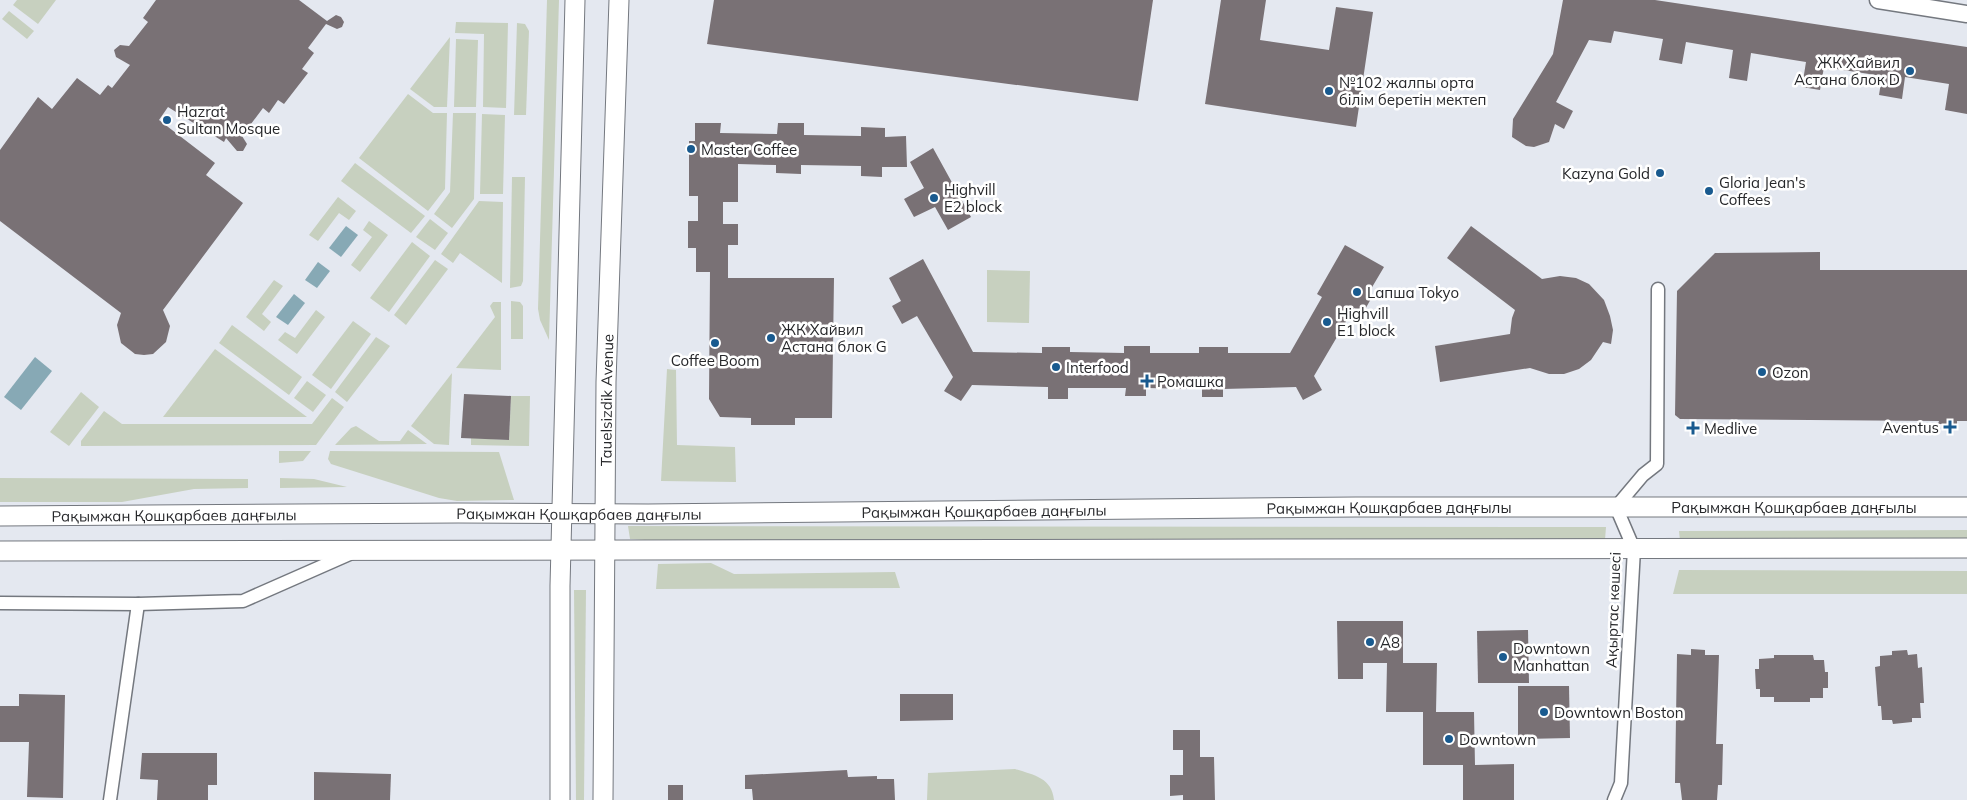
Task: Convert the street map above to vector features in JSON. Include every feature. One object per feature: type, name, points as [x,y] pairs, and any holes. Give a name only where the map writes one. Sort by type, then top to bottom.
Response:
[{"type":"main road","points":[[560,800],[561,551],[575,0]]},
{"type":"main road","name":"Tauelsizdik Avenue","points":[[603,800],[606,382],[619,0]]},
{"type":"main road","name":"Рақымжан Қошқарбаев даңғылы","points":[[0,516],[604,514],[1356,507],[1967,507]]},
{"type":"main road","points":[[0,551],[1967,548]]},
{"type":"street","points":[[1878,0],[1967,14]]},
{"type":"street","points":[[1616,507],[1643,475],[1656,464],[1658,289]]},
{"type":"street","name":"Ақыртас көшесі","points":[[1614,800],[1621,783],[1634,548],[1616,507]]},
{"type":"street","points":[[0,603],[138,604],[243,601],[358,551]]},
{"type":"street","points":[[110,800],[138,604]]},
{"type":"green space","points":[[17,0],[56,0],[38,24],[13,5]]},
{"type":"green space","points":[[547,0],[559,0],[549,340],[540,320],[538,309]]},
{"type":"green space","points":[[9,11],[34,31],[27,39],[2,19]]},
{"type":"green space","points":[[456,22],[508,23],[506,108],[483,107],[484,34],[455,33]]},
{"type":"green space","points":[[517,23],[525,24],[529,31],[526,115],[514,115]]},
{"type":"green space","points":[[450,37],[447,107],[434,107],[410,89]]},
{"type":"green space","points":[[456,39],[478,40],[476,107],[454,107]]},
{"type":"green space","points":[[408,94],[433,113],[447,113],[445,189],[428,211],[359,158]]},
{"type":"green space","points":[[453,113],[476,113],[474,199],[452,228],[434,214],[450,192]]},
{"type":"green space","points":[[482,114],[505,115],[503,194],[480,194]]},
{"type":"green space","points":[[355,163],[425,216],[411,233],[341,181]]},
{"type":"green space","points":[[512,177],[525,177],[523,281],[521,286],[510,288]]},
{"type":"green space","points":[[338,197],[356,211],[349,220],[339,213],[318,241],[309,235]]},
{"type":"green space","points":[[479,201],[503,202],[502,283],[460,253],[453,263],[441,254]]},
{"type":"green space","points":[[430,219],[448,233],[435,250],[416,237]]},
{"type":"green space","points":[[369,221],[388,235],[360,272],[351,265],[372,237],[363,230]]},
{"type":"green space","points":[[412,242],[430,256],[389,312],[370,298]]},
{"type":"green space","points":[[435,260],[448,269],[406,325],[394,315]]},
{"type":"green space","points":[[987,270],[1030,271],[1029,323],[987,322]]},
{"type":"green space","points":[[274,280],[283,286],[262,314],[271,322],[264,331],[246,317]]},
{"type":"green space","points":[[511,301],[520,302],[523,306],[523,339],[511,339]]},
{"type":"green space","points":[[493,302],[501,302],[501,370],[456,368],[495,317],[490,306]]},
{"type":"green space","points":[[316,310],[325,317],[297,354],[278,340],[285,332],[295,338]]},
{"type":"green space","points":[[353,321],[371,334],[331,389],[312,375]]},
{"type":"green space","points":[[232,325],[302,377],[289,395],[219,343]]},
{"type":"green space","points":[[376,337],[390,346],[347,402],[335,392]]},
{"type":"green space","points":[[215,349],[307,417],[163,417]]},
{"type":"green space","points":[[667,369],[676,370],[677,445],[735,447],[736,482],[661,481]]},
{"type":"green space","points":[[452,373],[449,445],[434,444],[411,426]]},
{"type":"green space","points":[[307,381],[326,395],[313,412],[294,398]]},
{"type":"green space","points":[[81,392],[99,407],[69,446],[50,432]]},
{"type":"green space","points":[[511,396],[530,396],[529,446],[471,445],[471,438],[509,440]]},
{"type":"green space","points":[[332,398],[344,407],[316,445],[81,446],[81,441],[104,411],[122,424],[312,424]]},
{"type":"green space","points":[[356,426],[379,441],[400,441],[408,430],[427,444],[335,445],[351,428]]},
{"type":"green space","points":[[279,451],[311,451],[303,461],[279,463]]},
{"type":"green space","points":[[330,451],[499,452],[514,500],[457,501],[439,498],[331,464],[328,459]]},
{"type":"green space","points":[[0,478],[248,479],[248,488],[194,489],[122,502],[0,502]]},
{"type":"green space","points":[[280,478],[314,479],[347,487],[280,488]]},
{"type":"green space","points":[[628,526],[1606,527],[1605,540],[659,541],[630,539]]},
{"type":"green space","points":[[1967,530],[1967,541],[1680,541],[1679,531]]},
{"type":"green space","points":[[711,563],[734,574],[895,572],[900,588],[656,589],[658,564]]},
{"type":"green space","points":[[1679,570],[1967,571],[1967,594],[1673,594]]},
{"type":"green space","points":[[574,590],[586,590],[584,800],[576,800]]},
{"type":"green space","points":[[1015,769],[1041,778],[1050,787],[1054,800],[927,800],[928,773]]},
{"type":"water","points":[[346,226],[358,235],[341,257],[329,248]]},
{"type":"water","points":[[318,262],[330,271],[317,288],[305,280]]},
{"type":"water","points":[[294,294],[305,303],[288,325],[276,317]]},
{"type":"water","points":[[35,357],[52,371],[21,410],[4,397]]},
{"type":"building","points":[[156,0],[299,0],[327,21],[336,15],[341,17],[344,22],[342,27],[337,29],[326,24],[308,48],[314,53],[302,69],[308,73],[284,104],[278,100],[269,113],[263,108],[242,136],[247,144],[243,151],[237,151],[226,138],[224,142],[168,107],[159,120],[215,163],[206,175],[243,203],[163,310],[170,326],[166,342],[153,354],[144,355],[135,354],[121,343],[117,325],[121,313],[0,221],[0,150],[38,97],[52,109],[77,78],[100,95],[108,85],[112,88],[130,65],[116,57],[114,50],[120,45],[129,46],[148,22],[143,18]]},
{"type":"building","points":[[714,0],[1153,0],[1138,101],[707,44]]},
{"type":"building","points":[[1221,0],[1266,0],[1260,40],[1329,50],[1336,7],[1373,12],[1356,127],[1205,104]]},
{"type":"building","name":"ЖК Хайвил Астана блок D","points":[[1563,0],[1655,0],[1967,47],[1967,114],[1945,110],[1949,84],[1905,77],[1902,99],[1879,95],[1882,76],[1824,67],[1820,90],[1802,87],[1806,62],[1751,53],[1747,81],[1729,78],[1733,50],[1686,42],[1682,64],[1659,60],[1663,39],[1614,31],[1611,43],[1589,40],[1556,102],[1573,111],[1564,129],[1555,124],[1549,142],[1534,147],[1526,146],[1512,137],[1513,119],[1553,54]]},
{"type":"building","points":[[695,123],[721,123],[720,133],[777,134],[778,123],[804,123],[804,135],[861,136],[861,127],[885,128],[885,137],[906,136],[907,167],[882,167],[882,177],[861,176],[861,166],[801,165],[801,174],[776,173],[776,165],[738,164],[738,202],[723,202],[723,224],[738,224],[738,245],[728,245],[728,278],[834,278],[832,418],[795,418],[795,425],[751,425],[751,418],[720,417],[709,399],[710,272],[696,272],[696,248],[688,248],[688,221],[698,221],[698,196],[689,196],[689,141],[695,141]]},
{"type":"building","points":[[933,148],[971,217],[948,230],[935,207],[914,217],[904,199],[924,188],[910,162]]},
{"type":"building","points":[[1471,226],[1542,279],[1560,276],[1576,278],[1589,284],[1604,300],[1610,316],[1613,330],[1611,344],[1603,342],[1591,360],[1579,369],[1564,374],[1549,374],[1530,368],[1440,382],[1435,346],[1510,334],[1515,310],[1447,258]]},
{"type":"building","name":"Highvill E1 block","points":[[1345,245],[1384,267],[1368,294],[1372,297],[1363,313],[1354,308],[1314,376],[1322,390],[1303,400],[1296,387],[1223,389],[1223,397],[1202,397],[1202,389],[1146,388],[1146,396],[1125,396],[1126,388],[1068,388],[1068,399],[1048,399],[1048,387],[972,385],[961,401],[944,391],[953,377],[917,316],[902,324],[892,306],[901,301],[889,278],[923,259],[973,352],[1042,353],[1042,347],[1070,347],[1070,352],[1124,353],[1124,346],[1150,346],[1150,353],[1199,353],[1199,347],[1228,347],[1228,353],[1290,353],[1322,297],[1317,294]]},
{"type":"building","points":[[1820,252],[1820,270],[1967,270],[1967,421],[1957,421],[1957,424],[1938,424],[1939,421],[1680,419],[1675,415],[1677,291],[1715,253]]},
{"type":"building","points":[[464,394],[511,396],[509,440],[461,438]]},
{"type":"building","points":[[1337,621],[1403,621],[1403,663],[1437,663],[1436,712],[1474,712],[1475,765],[1514,764],[1514,800],[1463,800],[1463,765],[1423,765],[1423,712],[1386,712],[1387,663],[1363,663],[1363,679],[1338,679]]},
{"type":"building","name":"Downtown Manhattan","points":[[1528,630],[1529,683],[1478,683],[1477,631]]},
{"type":"building","points":[[1691,649],[1705,650],[1705,655],[1719,655],[1716,744],[1723,744],[1722,785],[1718,785],[1717,800],[1682,800],[1680,783],[1675,783],[1677,654],[1691,655]]},
{"type":"building","points":[[1907,650],[1908,655],[1917,654],[1918,668],[1922,667],[1924,703],[1920,703],[1921,718],[1912,718],[1912,722],[1893,724],[1892,720],[1882,720],[1881,706],[1878,706],[1875,667],[1880,666],[1880,656],[1892,655],[1892,651]]},
{"type":"building","points":[[1774,655],[1813,655],[1814,660],[1824,660],[1825,672],[1828,672],[1828,688],[1823,688],[1823,698],[1810,698],[1810,702],[1774,702],[1774,697],[1760,697],[1760,689],[1756,689],[1755,669],[1759,669],[1759,659],[1774,658]]},
{"type":"building","name":"Downtown Boston","points":[[1518,686],[1569,686],[1570,738],[1518,739]]},
{"type":"building","points":[[19,694],[65,695],[63,798],[27,797],[29,742],[0,742],[0,706],[19,706]]},
{"type":"building","points":[[900,694],[953,694],[953,720],[900,721]]},
{"type":"building","points":[[1173,730],[1200,730],[1200,757],[1214,757],[1215,800],[1183,800],[1183,795],[1170,796],[1170,775],[1183,775],[1183,750],[1173,750]]},
{"type":"building","points":[[142,753],[217,753],[217,785],[208,785],[208,800],[157,800],[158,780],[140,779]]},
{"type":"building","points":[[847,770],[848,777],[877,776],[877,779],[894,779],[895,800],[753,800],[752,789],[745,789],[745,775]]},
{"type":"building","points":[[314,772],[391,774],[390,800],[314,800]]},
{"type":"building","points":[[668,785],[683,785],[683,800],[668,800]]},
{"type":"place","name":"ЖК Хайвил Астана блок D","points":[[1910,71]]},
{"type":"place","name":"№102 жалпы орта білім беретін мектеп","points":[[1329,91]]},
{"type":"place","name":"Hazrat Sultan Mosque","points":[[167,120]]},
{"type":"place","name":"Master Coffee","points":[[691,149]]},
{"type":"place","name":"Kazyna Gold","points":[[1660,173]]},
{"type":"place","name":"Gloria Jean's Coffees","points":[[1709,191]]},
{"type":"place","name":"Highvill E2 block","points":[[934,198]]},
{"type":"place","name":"Lапша Tokyo","points":[[1357,292]]},
{"type":"place","name":"Highvill E1 block","points":[[1327,322]]},
{"type":"place","name":"ЖК Хайвил Астана блок G","points":[[771,338]]},
{"type":"place","name":"Coffee Boom","points":[[715,343]]},
{"type":"place","name":"Interfood","points":[[1056,367]]},
{"type":"place","name":"Ozon","points":[[1762,372]]},
{"type":"place","name":"Ромашка","points":[[1147,381]]},
{"type":"place","name":"Aventus","points":[[1950,427]]},
{"type":"place","name":"Medlive","points":[[1693,428]]},
{"type":"place","name":"А8","points":[[1370,642]]},
{"type":"place","name":"Downtown Manhattan","points":[[1503,657]]},
{"type":"place","name":"Downtown Boston","points":[[1544,712]]},
{"type":"place","name":"Downtown","points":[[1449,739]]}]
